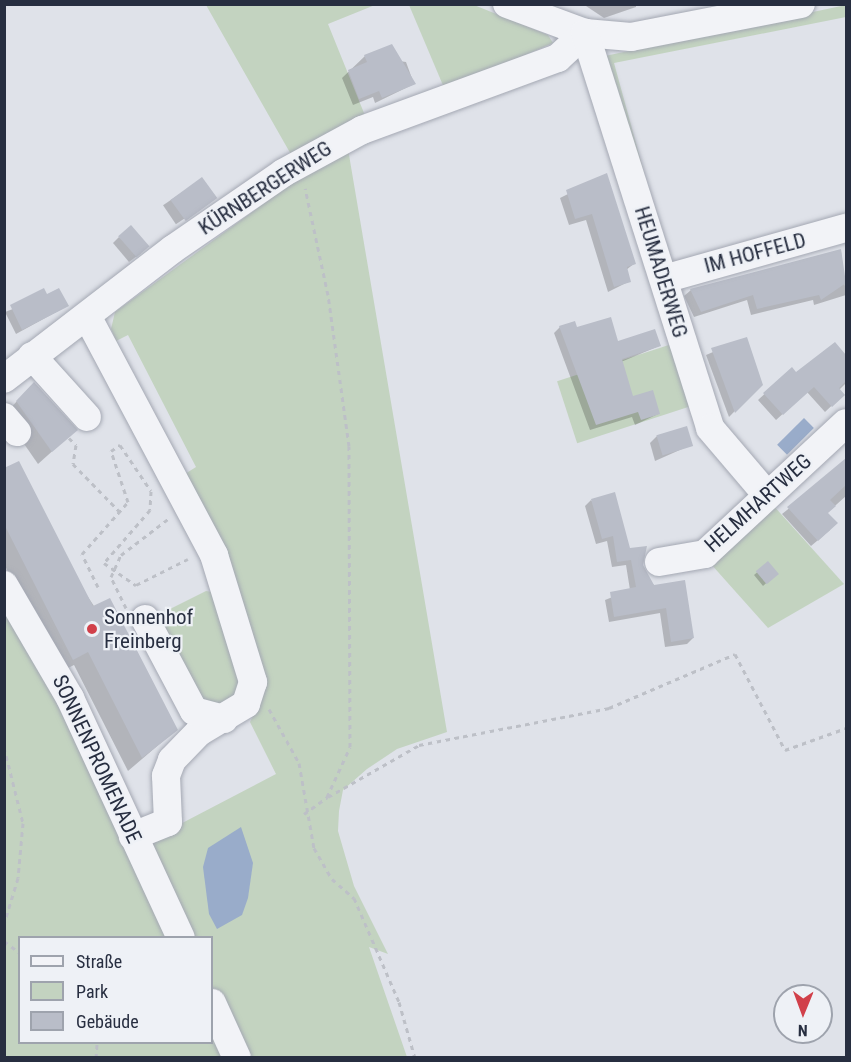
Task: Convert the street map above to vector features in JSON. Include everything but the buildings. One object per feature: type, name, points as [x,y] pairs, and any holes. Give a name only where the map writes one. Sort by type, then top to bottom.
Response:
[{"type":"street","points":[[507,4],[585,33],[631,37],[801,4]]},
{"type":"street","name":"HEUMADERWEG","points":[[585,33],[710,428],[767,495]]},
{"type":"street","name":"KÜRNBERGERWEG","points":[[4,379],[173,249],[327,146],[558,58],[585,33]]},
{"type":"street","name":"IM HOFFELD","points":[[664,279],[846,228]]},
{"type":"street","points":[[87,316],[214,555],[252,674],[251,695],[224,719],[199,732],[172,760],[166,776],[168,822],[134,836]]},
{"type":"street","points":[[32,356],[78,427]]},
{"type":"street","name":"HELMHARTWEG","points":[[659,562],[705,554],[846,423]]},
{"type":"street","name":"SONNENPROMENADE","points":[[4,585],[69,698],[180,936]]},
{"type":"street","points":[[137,616],[194,711],[224,719]]},
{"type":"street","points":[[213,1005],[237,1058]]},
{"type":"path","points":[[304,183],[328,295],[349,446],[350,747],[327,797]]},
{"type":"path","points":[[78,427],[73,464],[119,512]]},
{"type":"path","points":[[98,587],[82,554],[119,512],[129,495],[111,452],[120,445],[152,499],[146,518],[104,562],[136,585],[188,559]]},
{"type":"path","points":[[136,540],[114,570],[111,578],[137,616]]},
{"type":"path","points":[[304,814],[327,797],[419,745],[609,708],[735,654],[785,750],[846,728]]},
{"type":"path","points":[[251,695],[264,699],[299,763],[304,814],[321,863],[354,898],[399,1002],[415,1058]]},
{"type":"path","points":[[4,747],[23,823],[18,878],[4,924]]},
{"type":"path","points":[[4,941],[18,952]]},
{"type":"green space","points":[[206,5],[375,5],[328,24],[366,118],[293,158]]},
{"type":"green space","points":[[409,5],[474,5],[548,35],[553,43],[445,90]]},
{"type":"green space","points":[[846,5],[846,17],[614,63],[670,267],[605,56]]},
{"type":"green space","points":[[348,149],[447,732],[397,749],[367,769],[343,790],[339,811],[338,831],[354,886],[388,954],[369,947],[407,1057],[247,1057],[213,988],[213,936],[188,936],[142,844],[276,774],[250,722],[259,703],[185,474],[196,467],[128,335],[116,341],[111,329],[115,312],[307,172]]},
{"type":"green space","points":[[675,343],[695,405],[577,443],[557,381]]},
{"type":"green space","points":[[772,504],[844,584],[768,628],[710,563]]},
{"type":"green space","points":[[206,591],[212,592],[243,692],[215,706],[193,695],[154,617]]},
{"type":"green space","points":[[4,596],[171,936],[18,936],[18,1044],[213,1044],[213,1030],[224,1057],[5,1057]]},
{"type":"water","points":[[804,418],[814,428],[787,455],[777,445]]},
{"type":"water","points":[[241,827],[253,863],[248,898],[242,915],[217,929],[209,914],[203,867],[208,848]]},
{"type":"place","name":"Sonnenhof Freinberg","points":[[92,629]]}]
